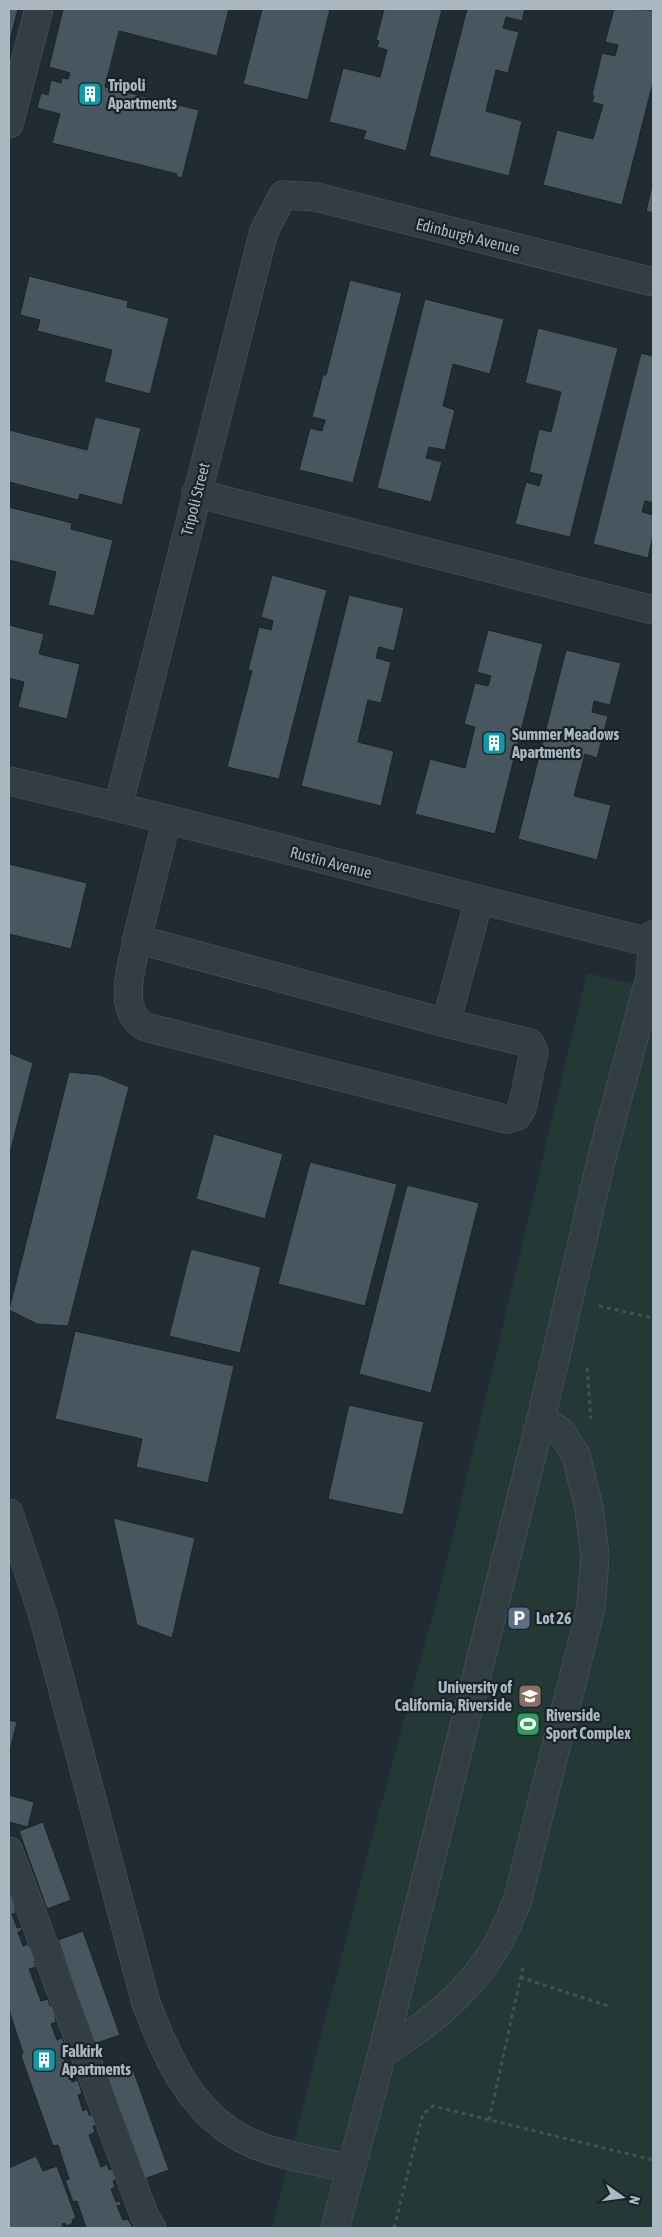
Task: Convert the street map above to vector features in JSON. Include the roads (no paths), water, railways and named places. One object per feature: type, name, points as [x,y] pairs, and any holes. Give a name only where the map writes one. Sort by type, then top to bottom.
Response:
[{"type":"street","points":[[9,124],[39,9]]},
{"type":"street","name":"Edinburgh Avenue","points":[[283,195],[316,197],[653,282]]},
{"type":"street","name":"Tripoli Street","points":[[118,807],[196,493],[264,231],[283,195]]},
{"type":"street","points":[[196,493],[653,610]]},
{"type":"street","name":"Rustin Avenue","points":[[9,781],[167,819],[479,900],[653,940]]},
{"type":"street","points":[[137,939],[530,1043],[534,1052],[522,1108],[517,1116],[506,1118],[169,1034],[143,1025],[130,1011],[129,986],[137,939],[167,819]]},
{"type":"street","points":[[446,1022],[479,900]]},
{"type":"street","points":[[335,2228],[382,2054],[541,1419],[602,1161],[650,977],[653,940]]},
{"type":"street","points":[[382,2054],[423,2028],[455,2001],[496,1947],[517,1902],[590,1607],[595,1556],[589,1508],[576,1455],[561,1432],[541,1419]]},
{"type":"street","points":[[9,1513],[43,1615],[146,2003],[164,2050],[189,2092],[224,2128],[252,2144],[351,2169]]},
{"type":"street","points":[[9,1851],[145,2217],[152,2228]]},
{"type":"place","name":"Tripoli Apartments","points":[[90,94]]},
{"type":"place","name":"Summer Meadows Apartments","points":[[494,743]]},
{"type":"place","name":"Lot 26","points":[[519,1618]]},
{"type":"place","name":"University of California, Riverside","points":[[530,1696]]},
{"type":"place","name":"Riverside Sport Complex","points":[[528,1724]]},
{"type":"place","name":"Falkirk Apartments","points":[[44,2060]]}]
